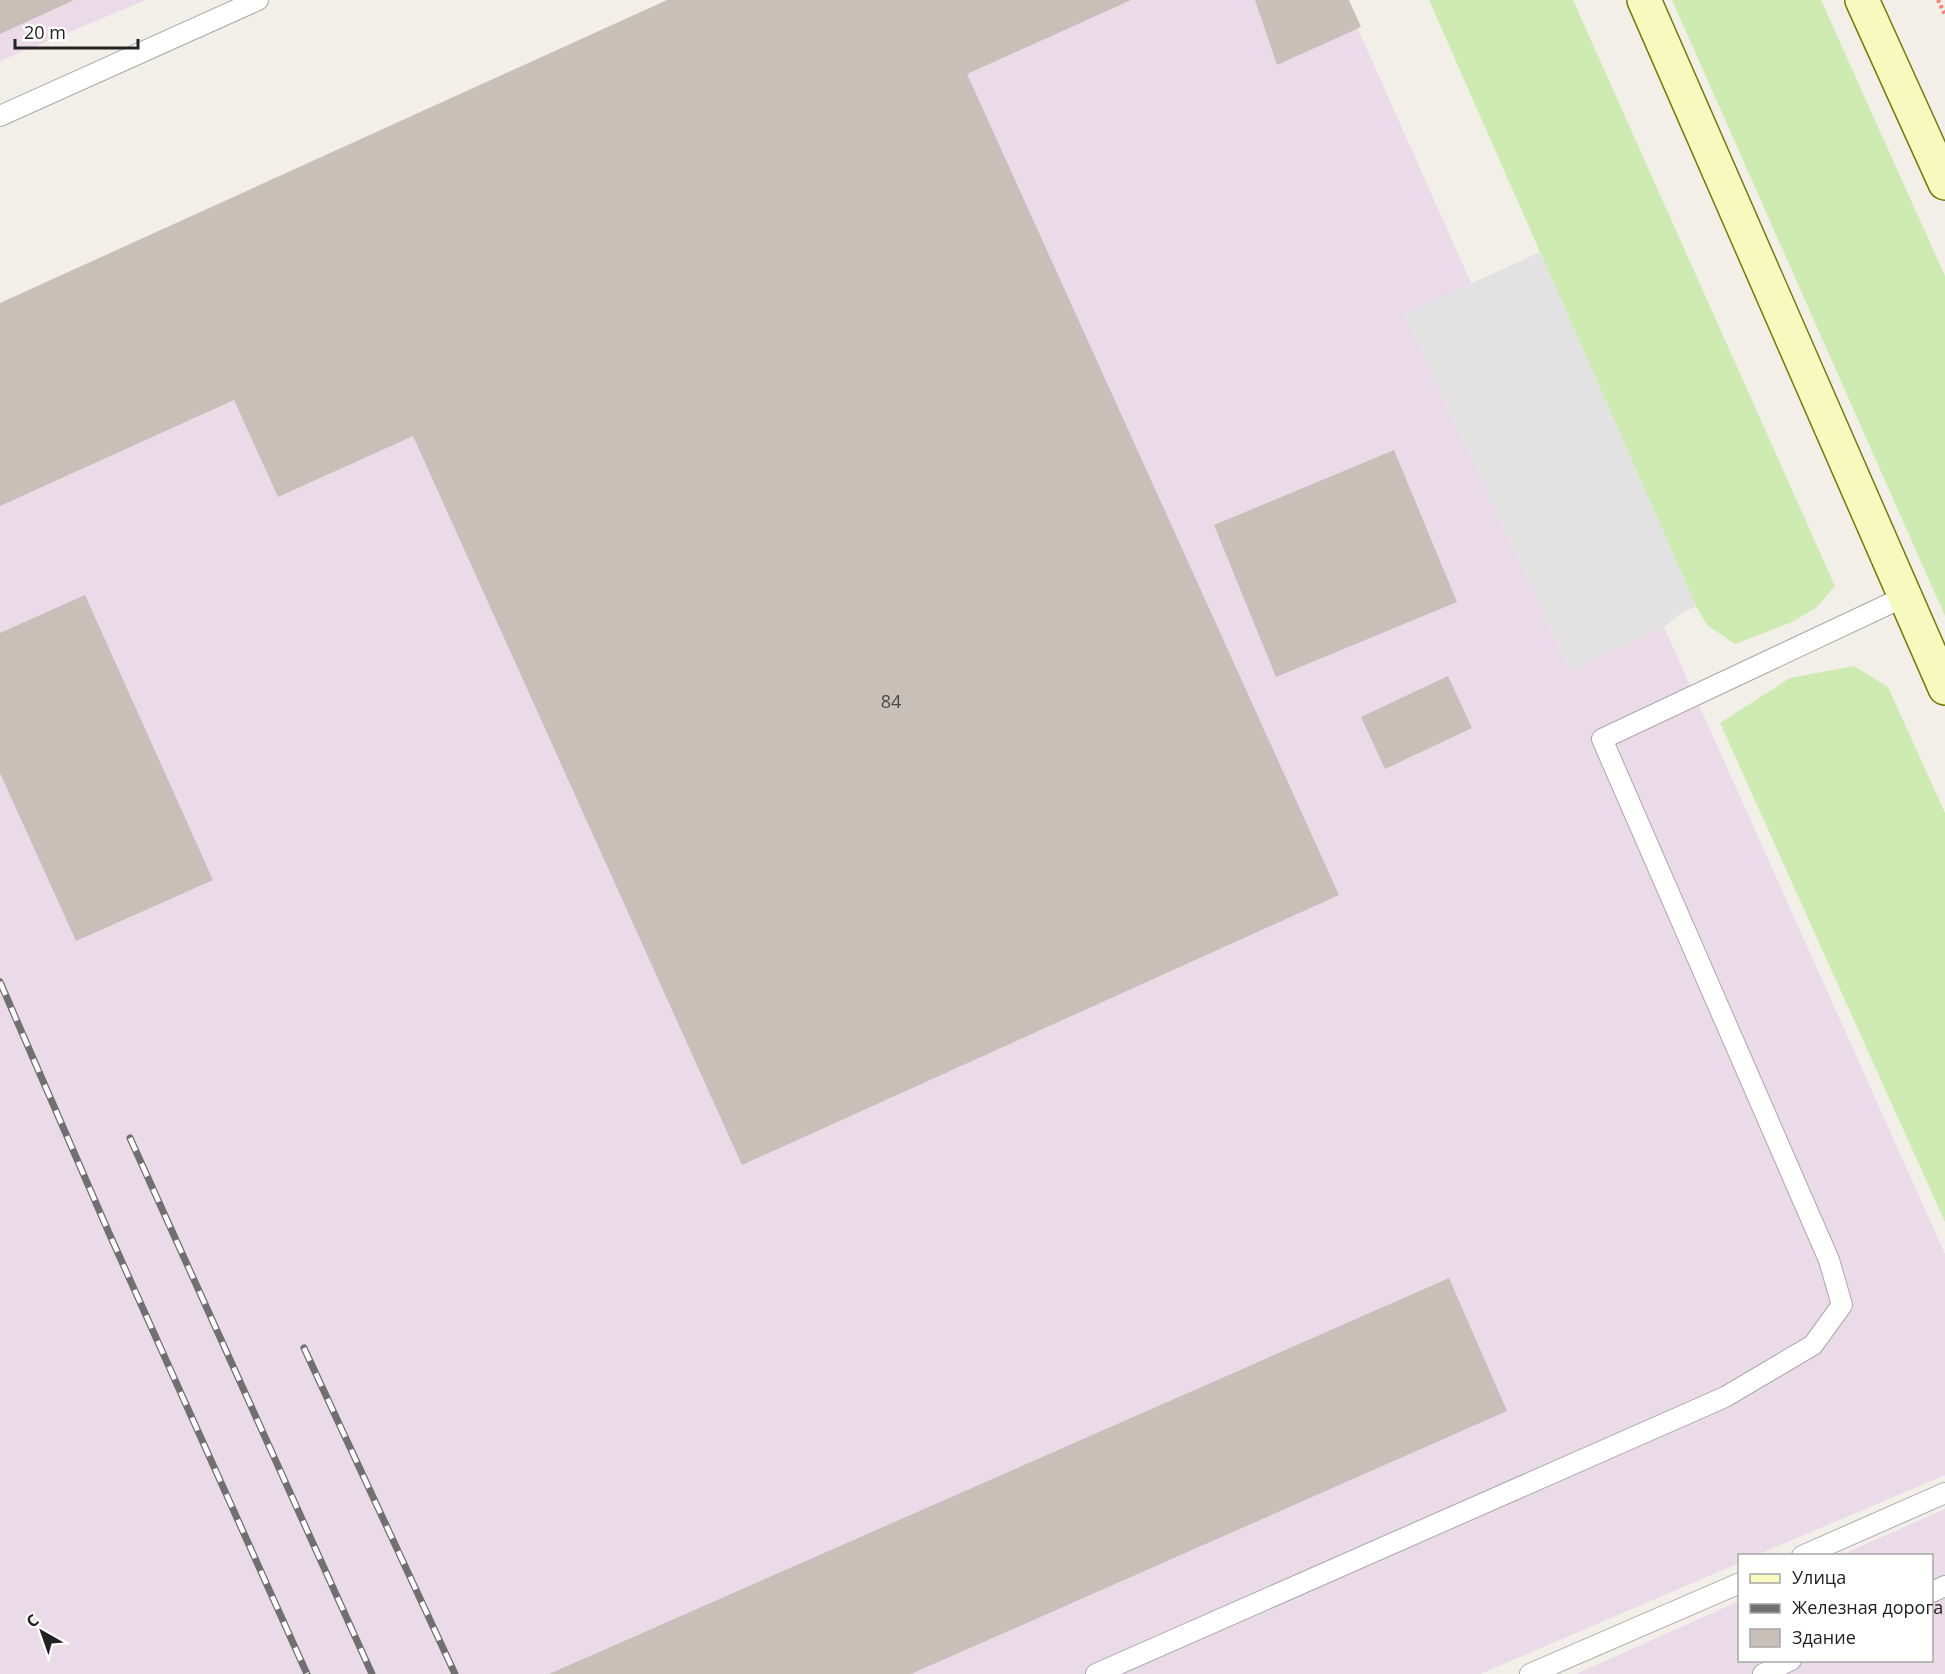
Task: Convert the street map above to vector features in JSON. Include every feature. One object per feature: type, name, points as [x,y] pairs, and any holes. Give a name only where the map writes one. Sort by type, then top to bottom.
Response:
[{"type":"street","points":[[1644,0],[1945,688]]},
{"type":"street","points":[[1862,0],[1945,183]]},
{"type":"lane","points":[[0,116],[258,0]]},
{"type":"lane","points":[[1096,1674],[1725,1397],[1813,1345],[1842,1305],[1829,1260],[1602,739],[1906,596]]},
{"type":"lane","points":[[1807,1554],[1945,1493]]},
{"type":"lane","points":[[1530,1674],[1738,1584]]},
{"type":"lane","points":[[1763,1674],[1787,1662]]},
{"type":"path","points":[[1938,0],[1945,15]]},
{"type":"shaded area","points":[[0,0],[146,0],[0,61]]},
{"type":"shaded area","points":[[686,0],[1345,0],[1471,283],[1405,314],[1570,670],[1664,627],[1945,1254],[1945,1475],[1759,1554],[1738,1554],[1738,1563],[1480,1674],[0,1674],[0,305]]},
{"type":"shaded area","points":[[1540,252],[1696,606],[1680,614],[1664,627],[1570,671],[1404,314]]},
{"type":"shaded area","points":[[1945,1509],[1945,1674],[1576,1674],[1738,1601],[1738,1662],[1933,1662],[1933,1554],[1843,1554]]},
{"type":"green space","points":[[1429,0],[1573,0],[1835,586],[1817,607],[1792,622],[1735,644],[1707,625],[1696,606]]},
{"type":"green space","points":[[1672,0],[1821,0],[1945,276],[1945,616]]},
{"type":"green space","points":[[1854,666],[1888,687],[1945,813],[1945,1222],[1720,723],[1790,678]]},
{"type":"building","points":[[0,0],[74,0],[0,34]]},
{"type":"building","points":[[667,0],[1131,0],[967,74],[1339,895],[742,1165],[413,436],[278,497],[234,400],[0,506],[0,303]]},
{"type":"building","points":[[1255,0],[1349,0],[1361,27],[1277,65]]},
{"type":"building","points":[[1394,450],[1457,602],[1276,677],[1214,525]]},
{"type":"building","points":[[85,595],[213,880],[76,941],[0,773],[0,633]]},
{"type":"building","points":[[1448,676],[1472,728],[1385,769],[1361,717]]},
{"type":"building","points":[[1449,1278],[1507,1411],[911,1674],[549,1674]]},
{"type":"railway","points":[[0,982],[109,1233],[307,1674]]},
{"type":"railway","points":[[130,1138],[372,1674]]},
{"type":"railway","points":[[304,1348],[455,1674]]}]
